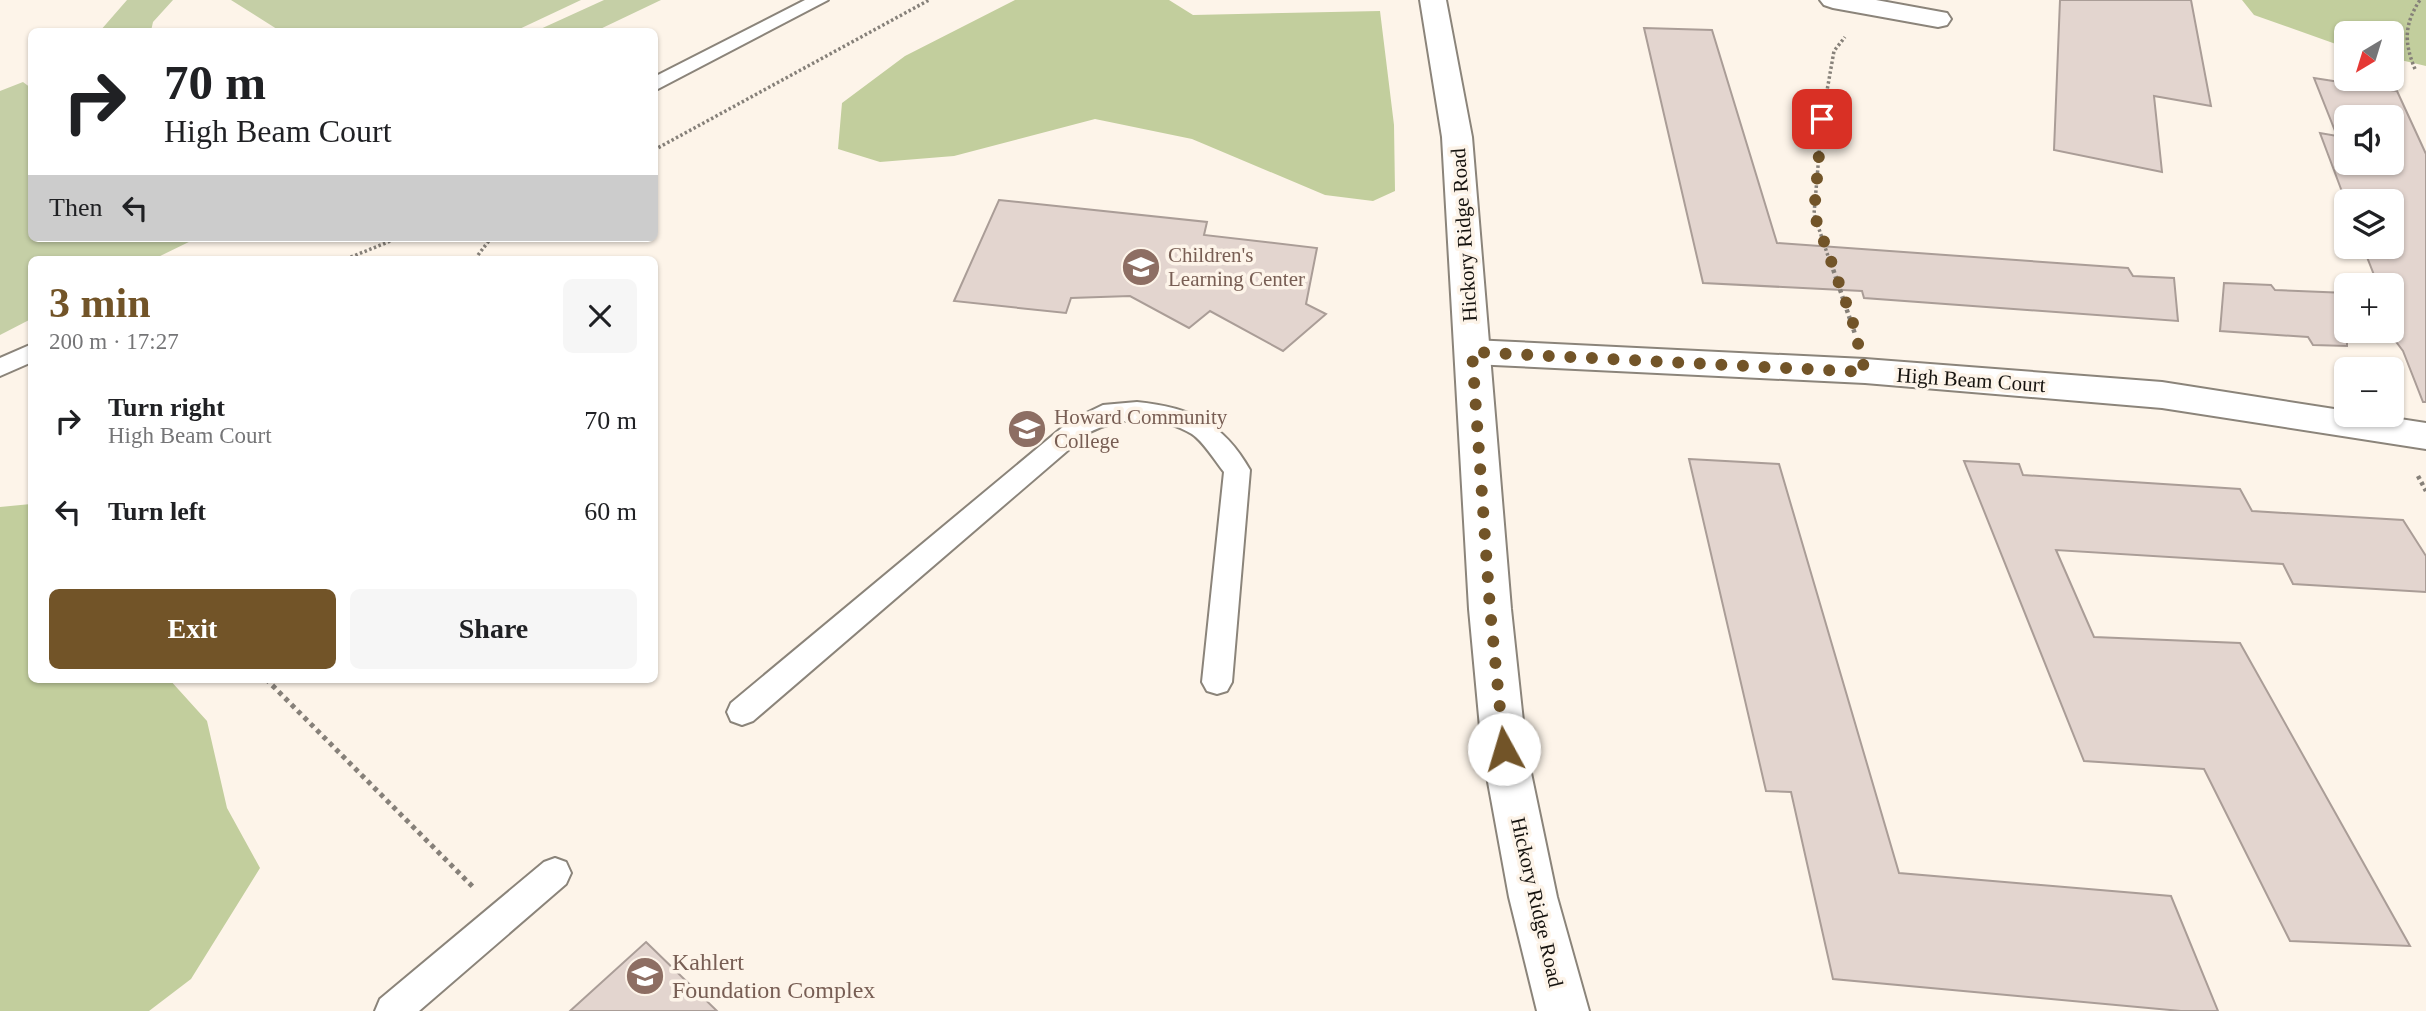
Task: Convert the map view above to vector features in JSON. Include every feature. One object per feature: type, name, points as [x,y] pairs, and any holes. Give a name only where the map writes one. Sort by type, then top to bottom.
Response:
[{"type":"street","name":"Hickory Ridge Road","points":[[1433,0],[1457,137],[1490,609],[1504,749],[1532,897],[1563,1011]]},
{"type":"street","points":[[1833,0],[1937,19]]},
{"type":"street","name":"High Beam Court","points":[[1472,352],[1865,372],[2162,395],[2426,436]]},
{"type":"lane","points":[[658,83],[818,0]]},
{"type":"lane","points":[[0,368],[28,354]]},
{"type":"lane","points":[[742,712],[1079,427],[1103,414],[1137,411],[1169,414],[1203,429],[1237,470],[1217,681]]},
{"type":"lane","points":[[392,1011],[555,873]]},
{"type":"path","points":[[658,148],[929,0]]},
{"type":"path","points":[[2416,69],[2406,48],[2405,28],[2412,10],[2420,0]]},
{"type":"path","points":[[1865,372],[1852,319],[1814,214],[1813,193],[1833,51],[1870,6]]},
{"type":"path","points":[[353,256],[388,242]]},
{"type":"path","points":[[477,256],[488,242]]},
{"type":"path","points":[[270,683],[503,917]]},
{"type":"green space","points":[[127,0],[173,0],[153,22],[152,28],[103,28]]},
{"type":"green space","points":[[231,0],[581,0],[522,28],[275,28]]},
{"type":"green space","points":[[604,0],[661,0],[602,28],[543,28]]},
{"type":"green space","points":[[1015,0],[1169,0],[1193,15],[1380,11],[1394,125],[1395,191],[1373,201],[1325,195],[1192,139],[1095,119],[954,156],[880,162],[838,149],[842,103],[905,56]]},
{"type":"green space","points":[[2242,0],[2426,0],[2426,66],[2404,61],[2404,21],[2334,21],[2334,43],[2254,15]]},
{"type":"green space","points":[[23,82],[28,86],[28,242],[189,242],[160,256],[28,256],[28,321],[0,335],[0,91]]},
{"type":"green space","points":[[28,504],[28,683],[173,683],[207,721],[227,808],[260,868],[191,979],[149,1011],[0,1011],[0,507]]},
{"type":"building","points":[[2060,0],[2191,0],[2211,106],[2154,96],[2162,172],[2054,150]]},
{"type":"building","points":[[1644,28],[1712,30],[1777,243],[2128,268],[2133,276],[2174,278],[2178,321],[1864,298],[1862,291],[1703,283]]},
{"type":"building","points":[[2314,78],[2334,81],[2334,91],[2397,91],[2403,105],[2334,105],[2334,128]]},
{"type":"building","points":[[2404,106],[2426,154],[2426,402],[2423,402],[2403,351],[2397,343],[2404,343],[2404,273],[2373,273],[2368,259],[2404,259],[2404,189],[2341,189],[2336,175],[2404,175]]},
{"type":"building","points":[[2320,133],[2334,135],[2334,170]]},
{"type":"building","name":"Children's Learning Center","points":[[999,200],[1207,222],[1204,235],[1317,248],[1306,304],[1326,314],[1283,351],[1210,311],[1189,328],[1130,296],[1071,298],[1066,313],[954,301]]},
{"type":"building","points":[[2224,283],[2271,285],[2275,290],[2334,292],[2334,343],[2347,343],[2347,346],[2313,345],[2308,337],[2220,331]]},
{"type":"building","points":[[1689,459],[1779,464],[1899,873],[2171,896],[2218,1011],[2181,1011],[1833,979],[1791,792],[1766,791]]},
{"type":"building","points":[[1964,461],[2019,464],[2023,475],[2240,489],[2252,511],[2403,520],[2426,556],[2426,592],[2293,584],[2283,564],[2056,550],[2094,637],[2240,643],[2410,946],[2290,941],[2204,769],[2084,761]]},
{"type":"building","name":"Kahlert Foundation Complex","points":[[646,942],[717,1011],[570,1011]]},
{"type":"place","name":"Children's Learning Center","points":[[1141,267]]},
{"type":"place","name":"Howard Community College","points":[[1027,429]]},
{"type":"place","name":"Kahlert Foundation Complex","points":[[645,976]]},
{"type":"route","points":[[1504,749],[1490,609],[1472,352],[1865,372],[1852,319],[1814,214],[1813,193],[1822,119]]}]
